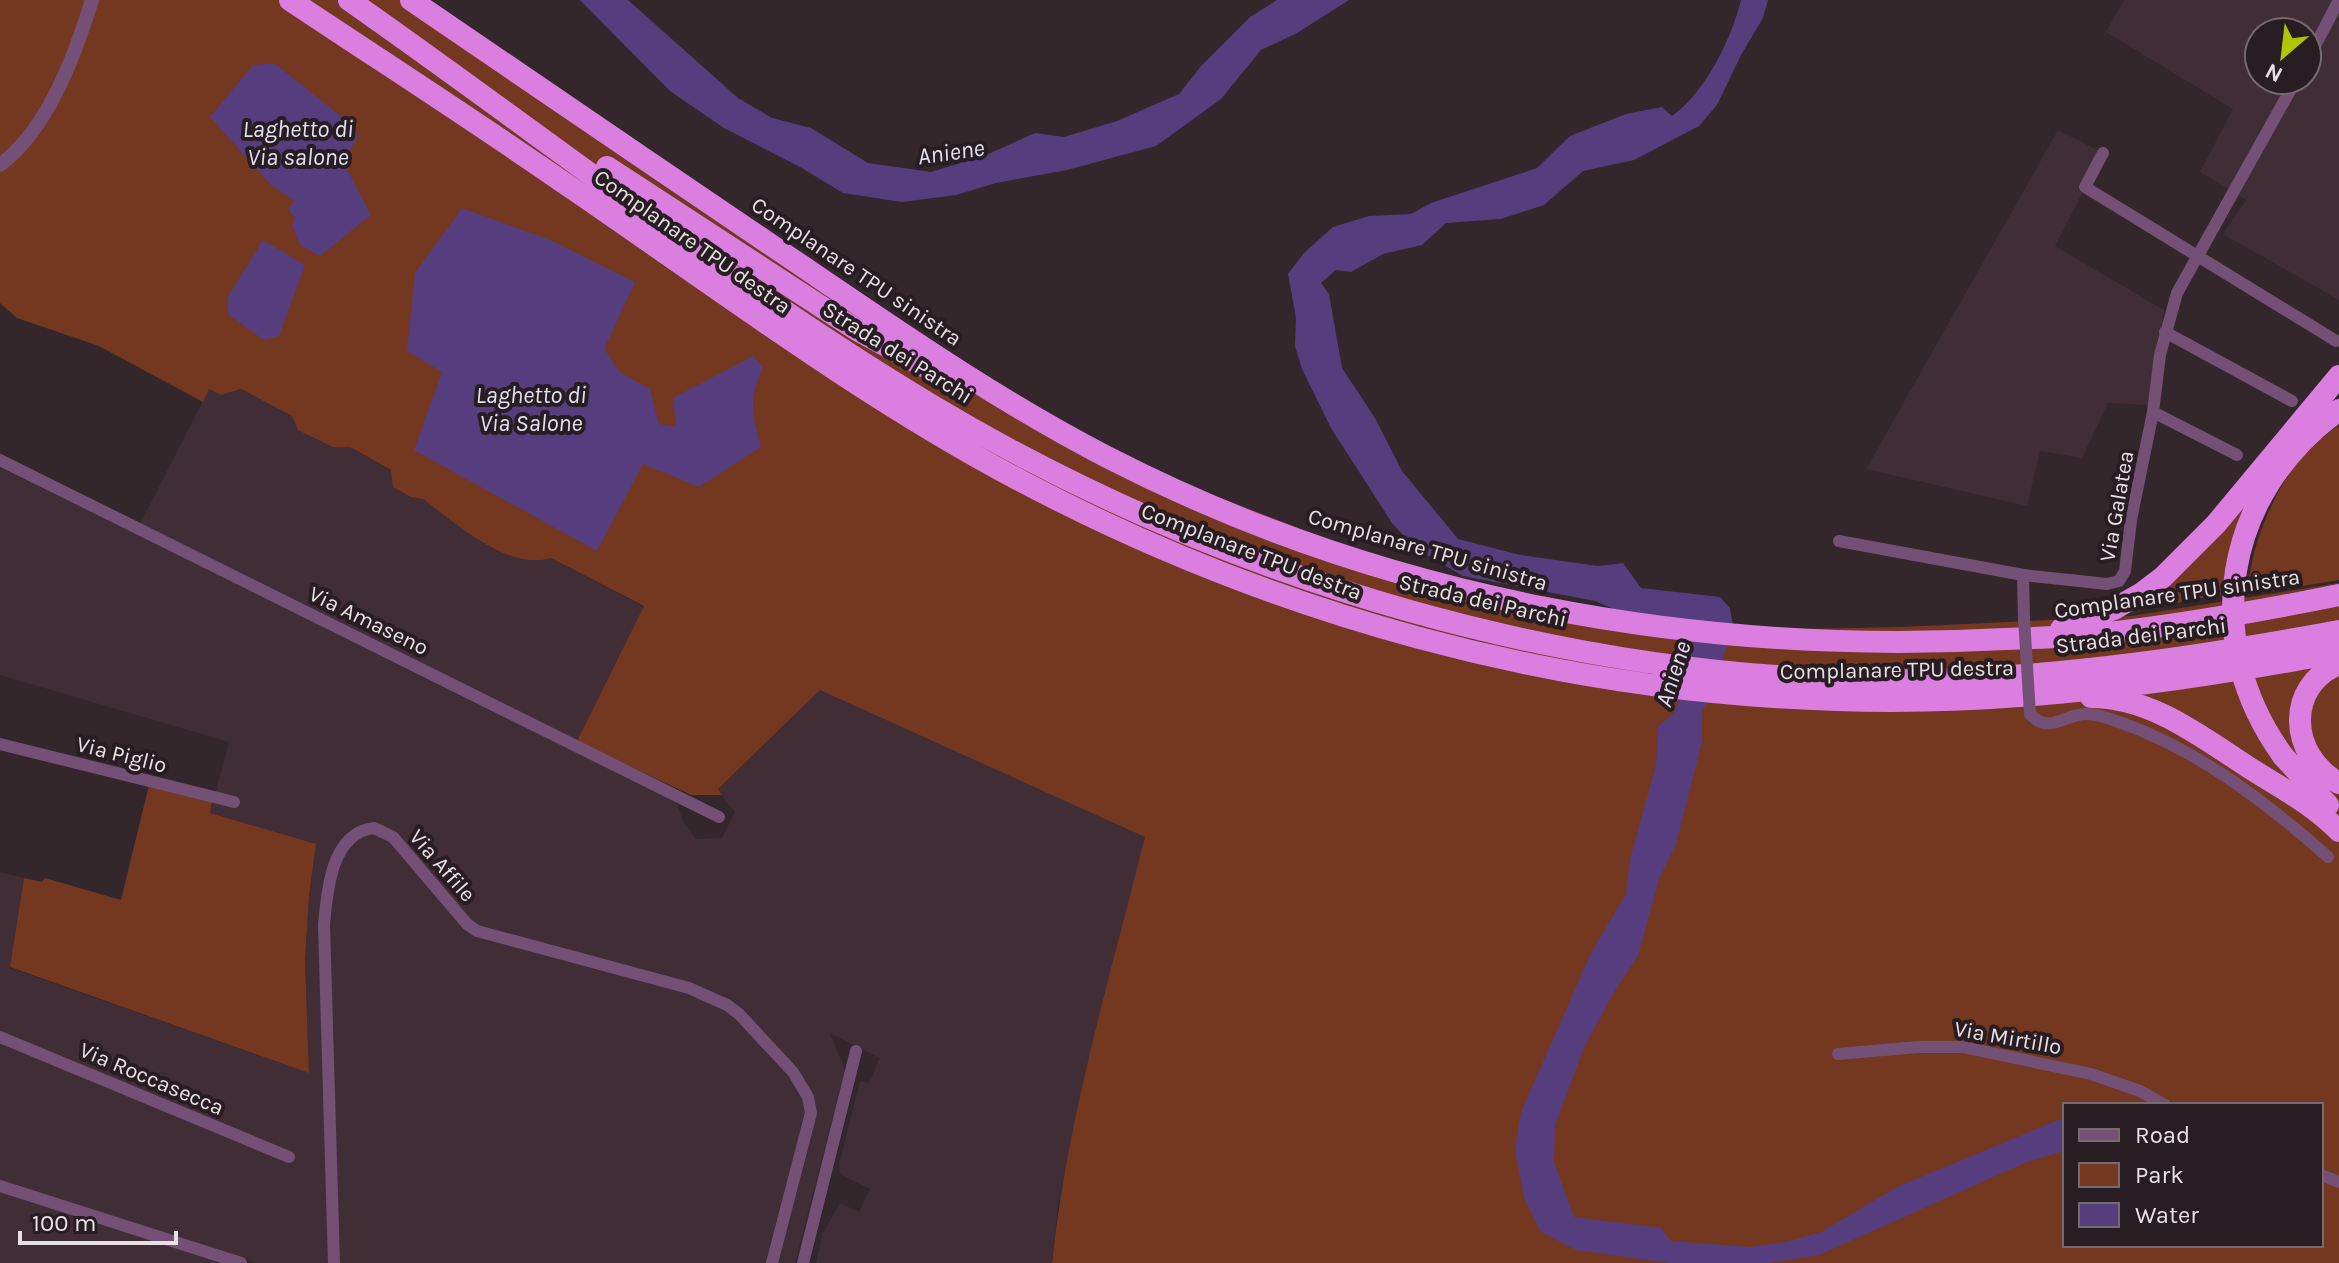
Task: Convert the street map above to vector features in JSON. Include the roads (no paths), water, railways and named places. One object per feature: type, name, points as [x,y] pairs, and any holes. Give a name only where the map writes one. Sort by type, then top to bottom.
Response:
[{"type":"highway","name":"Complanare TPU destra","points":[[290,0],[520,153],[805,350],[926,427],[1094,517],[1199,563],[1306,603],[1401,633],[1512,662],[1597,678],[1753,696],[1842,701],[1976,699],[2179,679],[2339,652]]},
{"type":"highway","points":[[335,0],[393,42],[454,100],[520,153]]},
{"type":"highway","name":"Strada dei Parchi","points":[[349,0],[821,335],[983,435],[1124,507],[1284,572],[1403,593]]},
{"type":"highway","name":"Strada dei Parchi","points":[[373,0],[800,305],[894,366],[1010,434],[1084,474],[1209,530],[1289,560],[1403,593],[1476,629],[1643,661],[1757,657],[1837,664],[1938,664],[2172,646],[2339,617]]},
{"type":"highway","name":"Complanare TPU sinistra","points":[[411,0],[967,376],[1107,457],[1403,593],[1646,627],[1757,657],[1940,644],[2029,628],[2098,634],[2255,612],[2339,595]]},
{"type":"highway","points":[[593,157],[857,330],[1059,438],[1107,457]]},
{"type":"highway","points":[[2029,628],[2114,609],[2163,577],[2216,524],[2339,376]]},
{"type":"highway","points":[[2339,410],[2296,448],[2265,489],[2247,527],[2234,578],[2233,624],[2242,676],[2257,714],[2283,756],[2339,817]]},
{"type":"highway","name":"Strada dei Parchi","points":[[1757,657],[1928,680],[2093,669],[2174,660],[2339,631]]},
{"type":"highway","points":[[2339,664],[2322,674],[2312,687],[2306,696],[2300,719],[2302,743],[2308,756],[2326,776],[2339,783]]},
{"type":"highway","points":[[1976,699],[2011,702],[2097,697],[2129,702],[2167,716],[2309,803],[2339,831]]},
{"type":"highway","points":[[2264,777],[2304,808],[2333,850]]},
{"type":"street","points":[[0,165],[18,150],[53,96],[78,45],[92,0]]},
{"type":"street","points":[[2323,30],[2339,0]]},
{"type":"street","name":"Via Galatea","points":[[2023,575],[2096,584],[2114,583],[2123,576],[2153,412],[2160,355],[2177,293],[2287,96]]},
{"type":"street","points":[[2103,153],[2085,187],[2336,341]]},
{"type":"street","points":[[2165,332],[2292,401]]},
{"type":"street","points":[[2153,412],[2237,455]]},
{"type":"street","name":"Via Amaseno","points":[[0,460],[719,817]]},
{"type":"street","points":[[1839,541],[2023,575],[2029,628],[2030,714],[2046,725],[2079,715],[2098,716],[2164,740],[2333,850]]},
{"type":"street","name":"Via Piglio","points":[[0,744],[234,802]]},
{"type":"street","name":"Via Affile","points":[[334,1263],[324,925],[341,848],[354,834],[374,828],[393,837],[474,929],[689,988],[727,1005],[769,1044],[802,1084],[811,1113],[772,1263]]},
{"type":"street","name":"Via Roccasecca","points":[[0,1037],[289,1157]]},
{"type":"street","name":"Via Mirtillo","points":[[1838,1054],[1945,1046],[1984,1050],[2091,1074],[2140,1091],[2161,1103]]},
{"type":"street","points":[[803,1263],[856,1051]]},
{"type":"street","points":[[0,1186],[241,1263]]},
{"type":"water","points":[[580,0],[628,0],[738,98],[772,118],[811,128],[868,163],[931,172],[986,155],[1035,133],[1064,137],[1117,121],[1179,94],[1202,65],[1250,17],[1277,0],[1349,0],[1297,33],[1261,50],[1221,99],[1156,146],[956,195],[902,202],[843,193],[724,128],[670,91]]},
{"type":"water","points":[[1741,0],[1768,0],[1763,18],[1717,105],[1699,126],[1634,160],[1583,171],[1544,205],[1501,219],[1446,223],[1422,245],[1383,254],[1351,272],[1336,270],[1321,283],[1329,294],[1342,368],[1375,418],[1402,471],[1458,539],[1520,555],[1598,566],[1623,563],[1641,588],[1720,597],[1730,608],[1733,626],[1712,692],[1702,712],[1702,742],[1676,844],[1659,879],[1638,956],[1615,990],[1584,1048],[1555,1125],[1554,1162],[1574,1217],[1661,1228],[1671,1241],[1750,1247],[1786,1242],[1821,1232],[1897,1187],[2063,1118],[2063,1152],[2027,1162],[1819,1255],[1769,1263],[1668,1263],[1576,1250],[1541,1232],[1524,1198],[1515,1150],[1521,1112],[1591,953],[1626,894],[1630,859],[1656,765],[1658,726],[1675,712],[1697,632],[1630,616],[1595,601],[1463,576],[1415,548],[1392,523],[1331,428],[1302,369],[1295,346],[1296,318],[1288,274],[1304,253],[1333,227],[1369,216],[1411,214],[1431,203],[1537,168],[1570,136],[1626,114],[1662,107],[1672,116],[1706,79],[1731,31]]},
{"type":"water","name":"Laghetto di Via salone","points":[[274,63],[351,124],[358,137],[343,162],[371,215],[320,256],[300,245],[292,225],[295,218],[288,209],[295,201],[271,185],[210,117],[253,65]]},
{"type":"water","name":"Laghetto di Via Salone","points":[[462,208],[550,240],[635,282],[604,349],[621,373],[650,389],[659,424],[676,427],[673,398],[753,356],[763,367],[753,398],[761,447],[699,487],[643,464],[597,551],[414,450],[442,372],[407,351],[415,273]]},
{"type":"water","points":[[263,240],[305,265],[279,336],[264,340],[228,314],[227,298]]},
{"type":"water label","name":"Aniene","points":[[951,152]]},
{"type":"water label","name":"Aniene","points":[[1673,674]]}]
